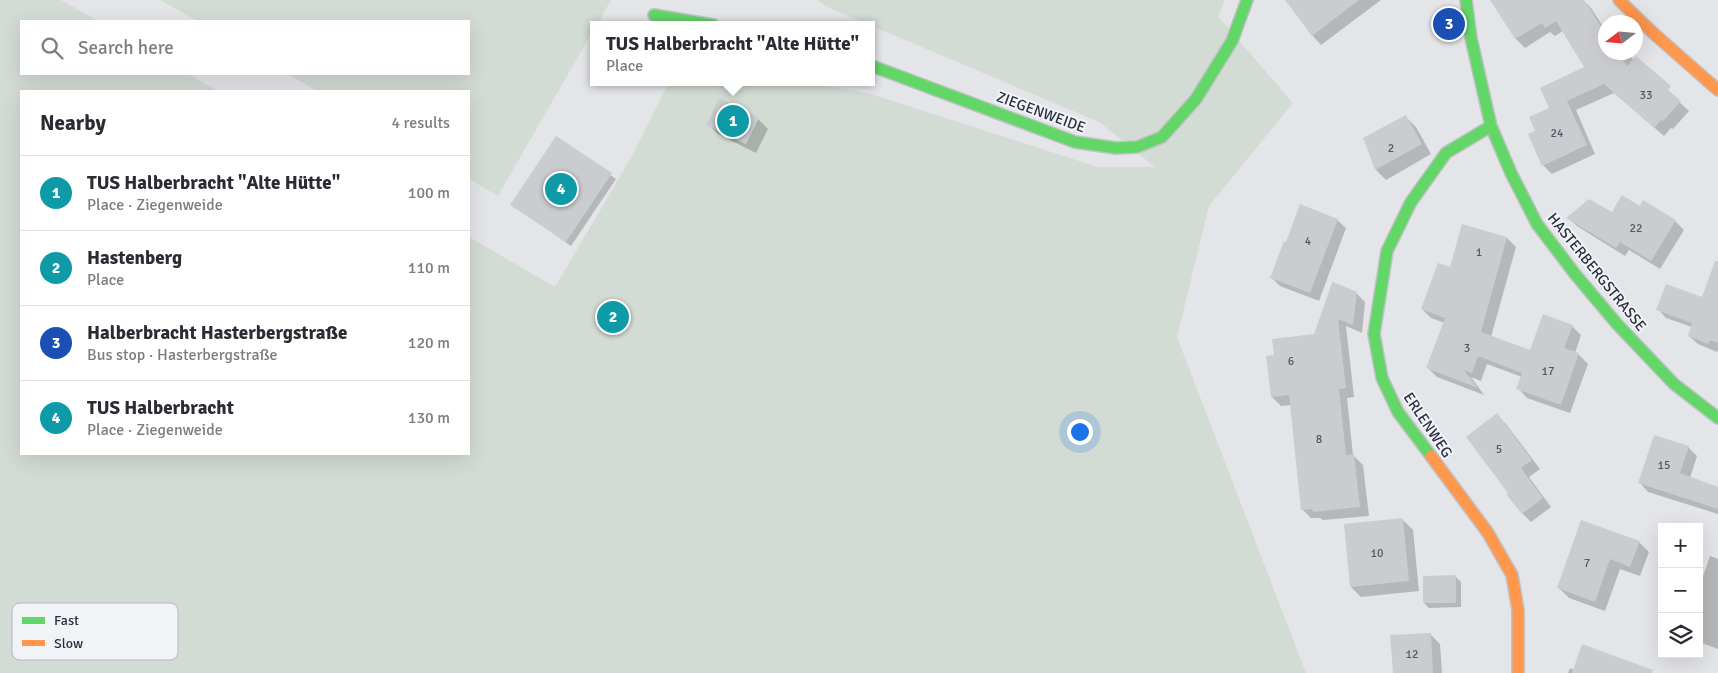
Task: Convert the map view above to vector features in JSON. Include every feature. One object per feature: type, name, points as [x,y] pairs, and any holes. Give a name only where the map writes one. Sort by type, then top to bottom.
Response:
[{"type":"street","name":"ZIEGENWEIDE","points":[[875,67],[1075,142],[1116,148],[1137,147],[1162,137],[1196,99],[1232,41],[1247,0]]},
{"type":"street","name":"HASTERBERGSTRASSE","points":[[1466,0],[1471,38],[1492,126],[1511,174],[1537,224],[1575,274],[1617,324],[1674,384],[1718,418]]},
{"type":"street","points":[[1619,0],[1718,90]]},
{"type":"street","points":[[654,15],[689,21]]},
{"type":"street","name":"ERLENWEG","points":[[1492,126],[1446,152],[1411,202],[1386,251],[1374,334],[1382,378],[1398,412],[1488,533],[1512,575],[1518,610],[1518,673]]},
{"type":"shaded area","points":[[0,0],[61,0],[96,20],[20,20],[20,75],[190,75],[216,90],[20,90],[20,455],[470,455],[470,238],[555,287],[632,156],[667,86],[824,86],[868,93],[1098,167],[1155,167],[1099,122],[875,27],[875,21],[860,21],[827,7],[817,0],[1225,0],[1218,16],[1293,103],[1209,206],[1177,337],[1306,673],[0,673]]},
{"type":"shaded area","points":[[160,0],[611,0],[599,21],[590,21],[590,36],[498,196],[470,180],[470,90],[315,90],[289,75],[470,75],[470,20],[195,20]]},
{"type":"building","points":[[1285,0],[1359,0],[1312,36]]},
{"type":"building","points":[[1490,0],[1584,0],[1598,22],[1598,60],[1623,60],[1627,66],[1632,60],[1641,60],[1671,86],[1668,90],[1681,101],[1654,128],[1604,84],[1567,101],[1587,145],[1542,166],[1528,134],[1535,131],[1529,117],[1549,108],[1540,88],[1584,67],[1556,21],[1545,28],[1542,23],[1515,39]]},
{"type":"building","points":[[719,98],[759,118],[746,144],[706,125]]},
{"type":"building","points":[[1406,115],[1422,144],[1375,170],[1363,138]]},
{"type":"building","points":[[556,136],[612,173],[566,242],[510,205]]},
{"type":"building","points":[[1622,195],[1640,206],[1643,200],[1676,220],[1651,261],[1620,242],[1616,248],[1566,218],[1589,199],[1612,212]]},
{"type":"building","points":[[1300,204],[1338,219],[1310,293],[1270,278]]},
{"type":"building","points":[[1462,224],[1507,237],[1481,332],[1530,350],[1543,314],[1573,325],[1564,348],[1579,353],[1561,405],[1516,389],[1522,373],[1478,356],[1472,373],[1464,370],[1478,388],[1426,368],[1445,318],[1421,309],[1438,263],[1450,267]]},
{"type":"building","points":[[1715,261],[1718,261],[1718,343],[1710,340],[1708,344],[1688,336],[1692,323],[1656,310],[1666,284],[1702,297]]},
{"type":"building","points":[[1333,280],[1333,282],[1357,292],[1353,325],[1338,319],[1346,388],[1339,389],[1346,455],[1354,454],[1360,507],[1313,512],[1312,509],[1301,510],[1289,395],[1271,397],[1266,356],[1274,355],[1272,339],[1314,334]]},
{"type":"building","points":[[1497,413],[1532,460],[1521,468],[1543,498],[1522,514],[1466,437]]},
{"type":"building","points":[[1654,435],[1689,446],[1680,473],[1718,487],[1718,509],[1638,483]]},
{"type":"building","points":[[1403,518],[1409,581],[1350,587],[1344,524]]},
{"type":"building","points":[[1581,520],[1640,541],[1630,567],[1610,559],[1595,602],[1557,588]]},
{"type":"building","points":[[1456,575],[1456,603],[1423,603],[1423,576]]},
{"type":"building","points":[[1431,633],[1433,673],[1393,673],[1390,635]]},
{"type":"building","points":[[1582,644],[1653,670],[1652,673],[1572,673]]},
{"type":"traffic: fast","points":[[875,67],[1075,142],[1116,148],[1137,147],[1162,137],[1196,99],[1232,41],[1247,0]]},
{"type":"traffic: fast","points":[[1466,0],[1471,38],[1491,126],[1511,173],[1537,224],[1575,274],[1617,324],[1674,384],[1718,418]]},
{"type":"traffic: fast","points":[[654,15],[689,21]]},
{"type":"traffic: fast","points":[[1431,456],[1398,412],[1382,378],[1374,334],[1387,251],[1411,202],[1446,153],[1491,126]]},
{"type":"traffic: slow","points":[[1619,0],[1718,90]]},
{"type":"traffic: slow","points":[[1431,456],[1488,533],[1512,575],[1518,610],[1518,673]]},
{"type":"place","name":"Halberbracht Hasterbergstraße","points":[[1449,24]]},
{"type":"place","name":"TUS Halberbracht \"Alte Hütte\"","points":[[733,121]]},
{"type":"place","name":"TUS Halberbracht","points":[[561,189]]},
{"type":"place","name":"Hastenberg","points":[[613,317]]}]
